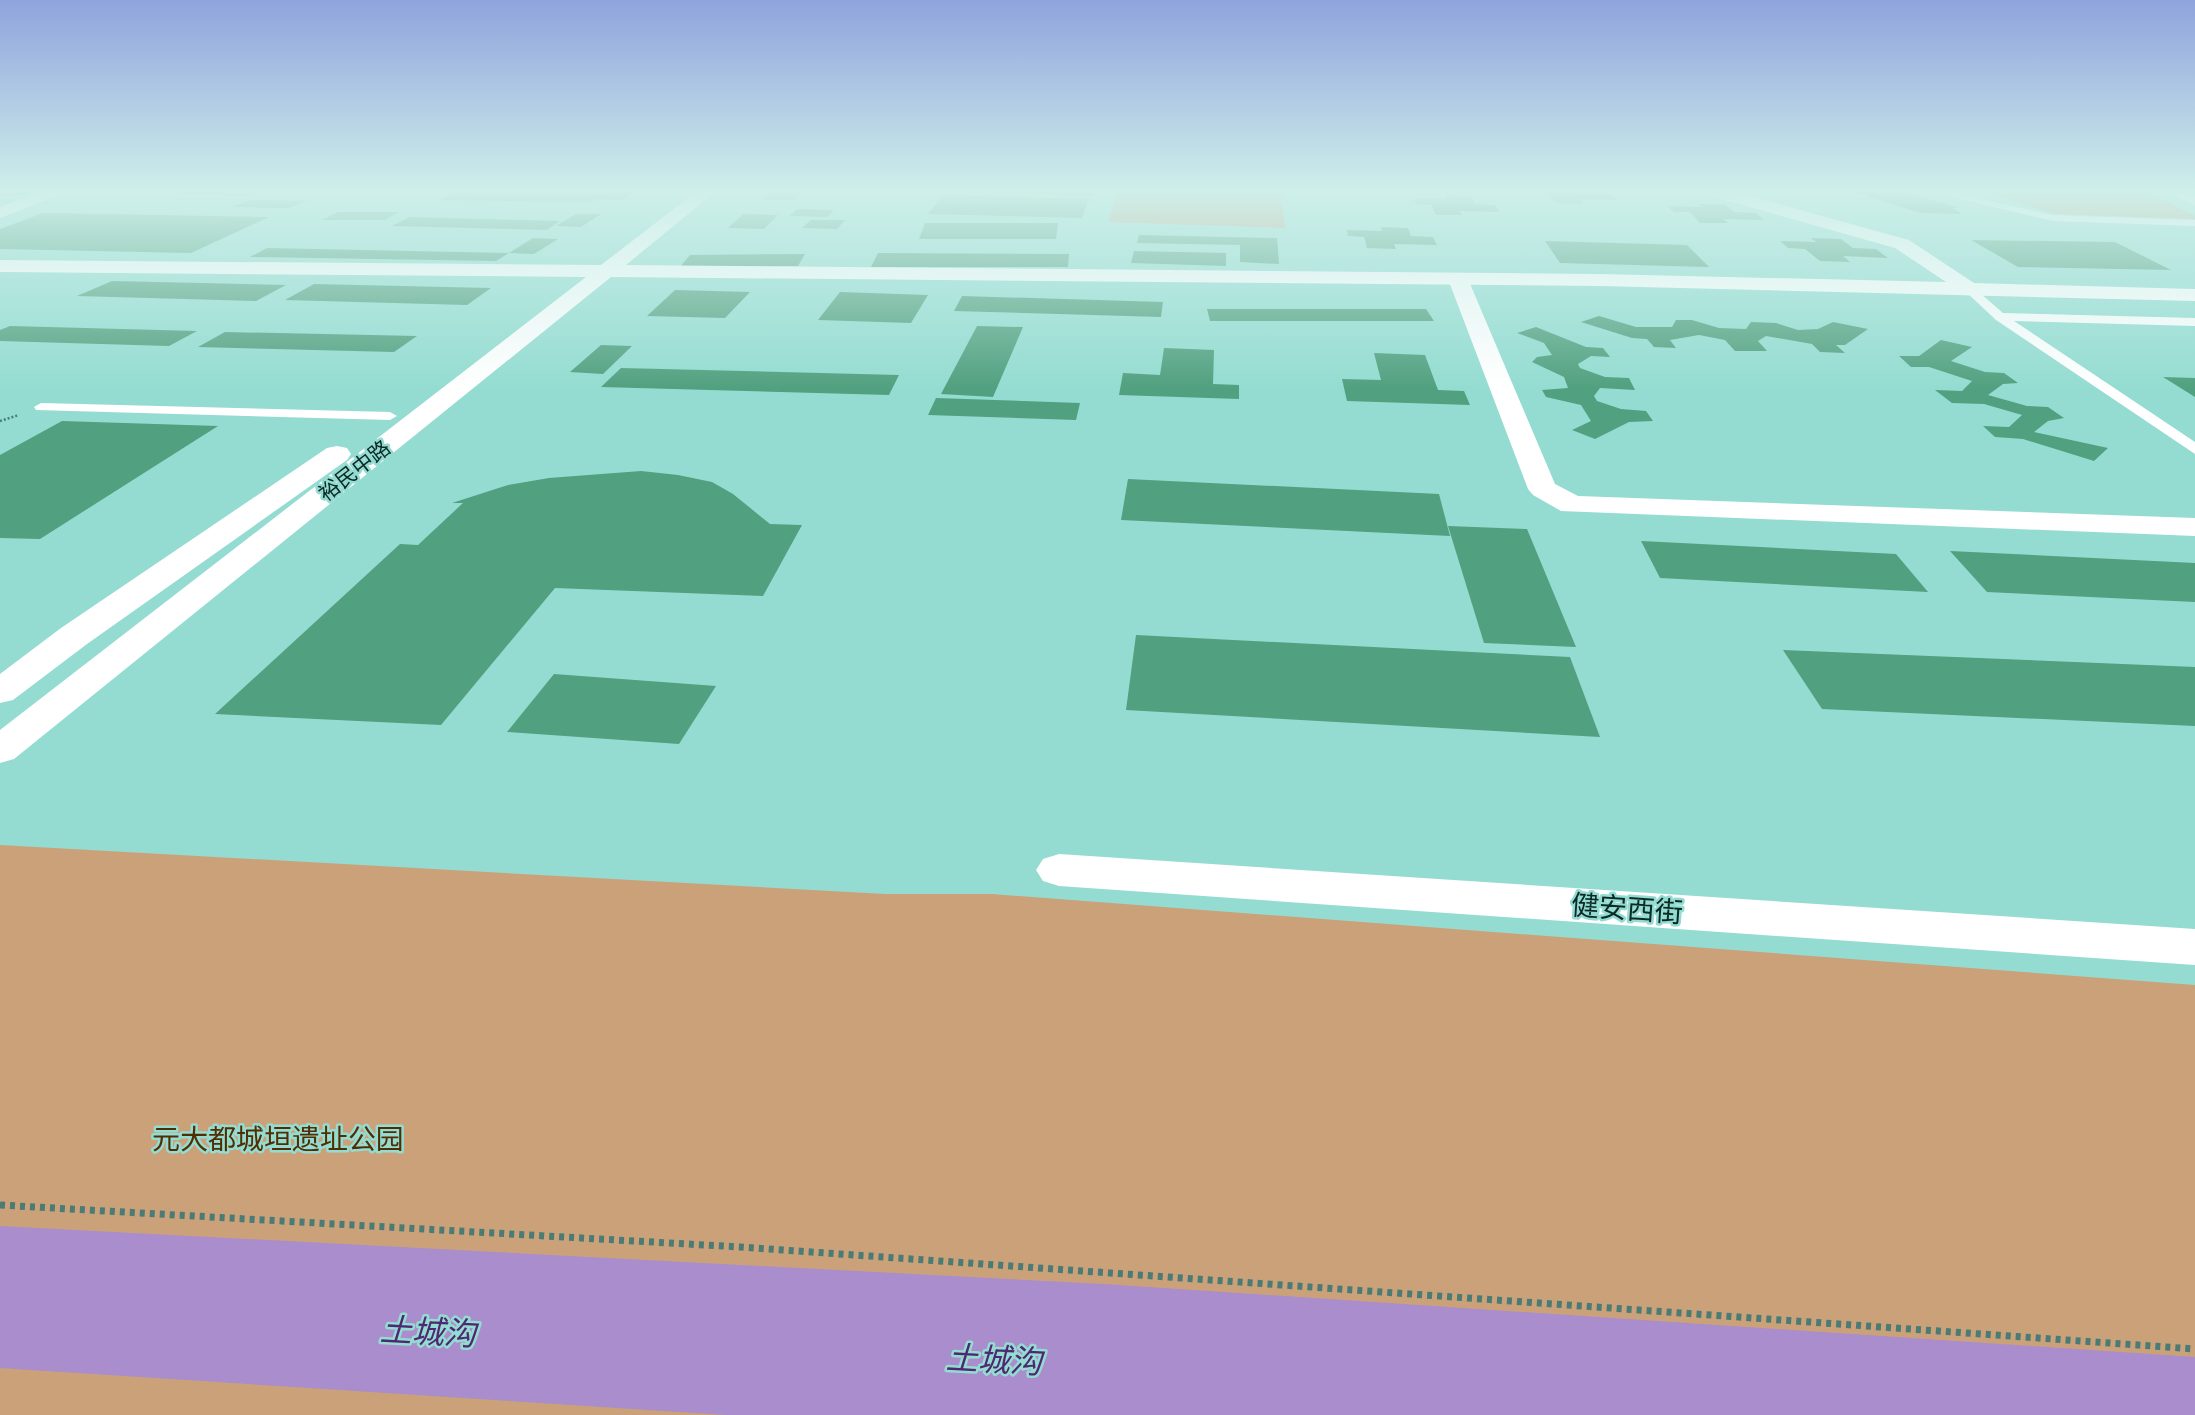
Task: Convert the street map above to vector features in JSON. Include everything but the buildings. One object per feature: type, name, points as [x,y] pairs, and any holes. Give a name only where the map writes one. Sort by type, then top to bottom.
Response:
[{"type":"street","name":"裕民中路","points":[[0,750],[611,257]]},
{"type":"street","name":"裕民中路","points":[[0,692],[74,636],[615,257]]},
{"type":"street","points":[[1921,257],[1969,289]]},
{"type":"street","points":[[0,266],[1458,279],[2195,295]]},
{"type":"street","points":[[1458,279],[1543,489],[1572,505],[2195,527]]},
{"type":"street","name":"健安西街","points":[[1059,870],[2195,947]]},
{"type":"lane","points":[[1969,289],[2000,317],[2195,449]]},
{"type":"lane","points":[[2000,317],[2195,322]]},
{"type":"lane","points":[[41,407],[390,416]]},
{"type":"path","points":[[0,1205],[740,1247],[2195,1349]]},
{"type":"green space","name":"元大都城垣遗址公园","points":[[0,845],[885,894],[992,894],[2195,985],[2195,1415],[0,1415]]},
{"type":"water","name":"土城沟","points":[[0,1226],[1104,1284],[2195,1357],[2195,1415],[726,1415],[0,1368]]}]
